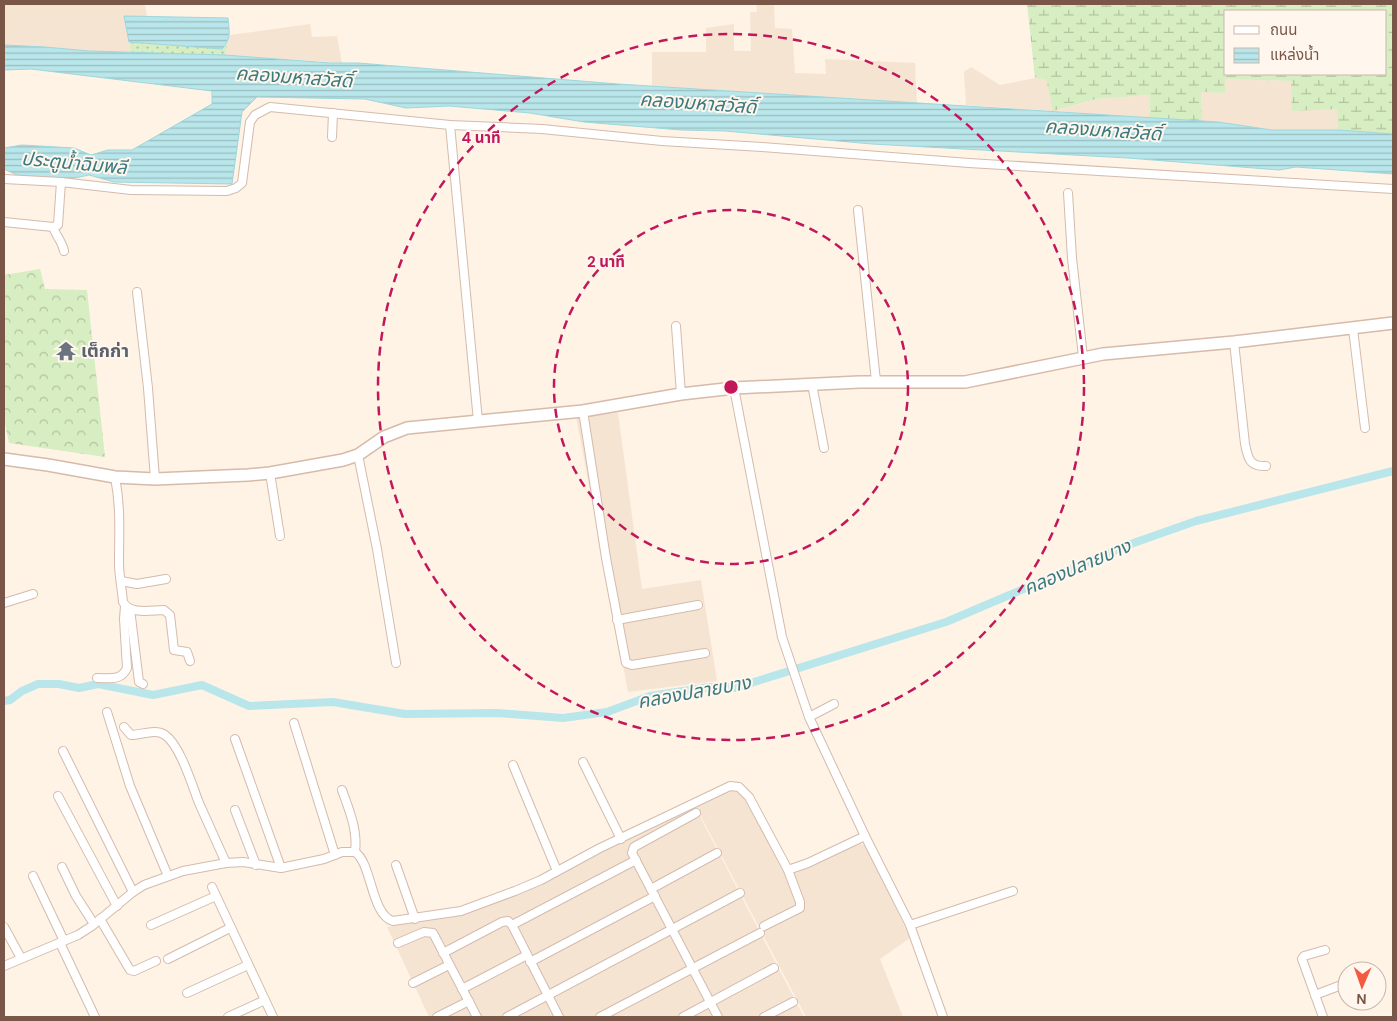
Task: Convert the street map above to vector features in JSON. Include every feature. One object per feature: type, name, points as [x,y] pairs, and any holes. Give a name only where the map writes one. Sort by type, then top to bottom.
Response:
[{"type":"street","points":[[4,179],[61,182],[131,190],[227,191],[236,188],[242,183],[250,122],[256,115],[270,107],[450,125],[542,130],[662,141],[970,163],[1393,189]]},
{"type":"street","points":[[332,137],[334,113]]},
{"type":"street","points":[[450,125],[478,420]]},
{"type":"street","points":[[4,222],[53,227],[58,225],[61,182]]},
{"type":"street","points":[[1068,193],[1072,258],[1083,357]]},
{"type":"street","points":[[858,210],[876,381]]},
{"type":"street","points":[[53,227],[55,235],[62,242],[64,251]]},
{"type":"street","points":[[137,292],[148,388],[155,479]]},
{"type":"street","points":[[4,459],[115,477],[155,479],[270,473],[343,460],[358,455],[384,437],[407,428],[583,411],[681,394],[734,388],[876,381],[965,382],[1083,357],[1353,329],[1393,323]]},
{"type":"street","points":[[676,326],[681,394]]},
{"type":"street","points":[[1353,329],[1365,428]]},
{"type":"street","points":[[1234,342],[1247,454],[1256,466],[1266,466]]},
{"type":"street","points":[[812,384],[824,448]]},
{"type":"street","points":[[734,388],[782,637],[790,662],[809,717],[865,836],[910,925],[943,1017]]},
{"type":"street","points":[[583,411],[624,658],[628,665],[705,653]]},
{"type":"street","points":[[358,455],[377,549],[396,663]]},
{"type":"street","points":[[270,473],[280,536]]},
{"type":"street","points":[[115,477],[119,502],[119,566],[123,602],[128,607],[141,610],[164,610],[168,612],[170,615],[174,650],[187,652],[190,661]]},
{"type":"street","points":[[121,581],[137,584],[166,579]]},
{"type":"street","points":[[4,603],[33,594]]},
{"type":"street","points":[[617,620],[698,605]]},
{"type":"street","points":[[97,678],[117,678],[125,673],[127,668],[124,619],[128,607]]},
{"type":"street","points":[[128,607],[139,682],[143,684]]},
{"type":"street","points":[[809,717],[834,704]]},
{"type":"street","points":[[106,712],[130,786],[168,876]]},
{"type":"street","points":[[294,723],[335,855]]},
{"type":"street","points":[[124,727],[131,735],[159,732],[168,738],[187,770],[226,863]]},
{"type":"street","points":[[235,739],[281,868]]},
{"type":"street","points":[[63,751],[133,892]]},
{"type":"street","points":[[583,762],[621,839]]},
{"type":"street","points":[[513,765],[557,871]]},
{"type":"street","points":[[4,966],[62,942],[97,922],[144,885],[168,876],[226,863],[243,862],[281,868],[292,867],[342,852],[355,852],[362,859],[381,912],[387,919],[398,921],[461,910],[541,880],[600,848],[722,790],[734,786],[739,788],[749,797],[788,870],[800,902],[800,908],[693,969],[600,1017]]},
{"type":"street","points":[[342,790],[354,828],[355,852]]},
{"type":"street","points":[[58,796],[117,906]]},
{"type":"street","points":[[235,810],[256,865]]},
{"type":"street","points":[[696,813],[634,847],[632,853],[718,1017]]},
{"type":"street","points":[[788,870],[808,863],[865,836]]},
{"type":"street","points":[[462,989],[528,959],[653,892],[717,853]]},
{"type":"street","points":[[512,925],[636,860]]},
{"type":"street","points":[[396,865],[414,919]]},
{"type":"street","points":[[62,867],[76,896],[97,922],[130,970],[134,971],[156,962]]},
{"type":"street","points":[[33,876],[95,1017]]},
{"type":"street","points":[[212,887],[273,1017]]},
{"type":"street","points":[[910,925],[1013,891]]},
{"type":"street","points":[[507,1017],[740,893]]},
{"type":"street","points":[[151,924],[216,896]]},
{"type":"street","points":[[443,952],[502,922],[508,922],[512,925],[559,1017]]},
{"type":"street","points":[[4,927],[21,958]]},
{"type":"street","points":[[168,959],[230,928]]},
{"type":"street","points":[[398,943],[429,931],[432,933],[477,1017]]},
{"type":"street","points":[[1323,1017],[1302,959],[1304,956],[1325,950]]},
{"type":"street","points":[[187,993],[248,965]]},
{"type":"street","points":[[413,983],[450,965]]},
{"type":"street","points":[[683,1017],[774,968]]},
{"type":"street","points":[[1315,995],[1337,987]]},
{"type":"street","points":[[228,1017],[265,1000]]},
{"type":"street","points":[[437,1017],[469,1002]]},
{"type":"street","points":[[764,1017],[793,1002]]},
{"type":"shaded area","points":[[4,4],[145,4],[147,17],[124,16],[131,52],[4,45]]},
{"type":"shaded area","points":[[756,4],[774,4],[775,28],[792,29],[795,73],[826,74],[825,59],[915,63],[917,103],[652,86],[652,52],[706,52],[706,28],[734,24],[734,51],[751,51],[750,12],[757,12]]},
{"type":"shaded area","points":[[310,24],[312,37],[337,36],[342,63],[225,55],[230,35]]},
{"type":"shaded area","points":[[971,67],[1000,85],[1035,78],[1046,78],[1054,111],[1096,99],[1150,95],[1149,118],[966,105],[964,72]]},
{"type":"shaded area","points":[[1225,79],[1292,81],[1337,109],[1338,130],[1272,130],[1202,121],[1201,92],[1225,93]]},
{"type":"shaded area","points":[[618,413],[642,589],[701,580],[717,681],[628,692],[576,417]]},
{"type":"shaded area","points":[[732,790],[744,795],[782,866],[796,873],[858,843],[866,846],[910,938],[880,959],[903,1017],[806,1017],[696,807]]},
{"type":"shaded area","points":[[695,807],[804,1017],[627,1017],[626,1015],[622,1017],[429,1017],[387,927],[473,910]]},
{"type":"green space","points":[[1027,4],[1393,4],[1393,134],[1338,130],[1337,109],[1292,111],[1291,81],[1225,79],[1225,93],[1201,92],[1202,121],[1149,118],[1150,95],[1096,99],[1053,111],[1046,79],[1035,78]]},
{"type":"green space","points":[[129,42],[222,49],[228,43],[225,55],[131,52]]},
{"type":"green space","points":[[40,269],[45,289],[87,290],[105,457],[9,443],[4,419],[4,275]]},
{"type":"water","points":[[124,16],[228,18],[229,38],[222,49],[129,42]]},
{"type":"water","points":[[4,45],[89,51],[225,55],[330,63],[358,63],[618,84],[1218,122],[1272,130],[1338,130],[1393,134],[1393,174],[1296,167],[1279,170],[1128,158],[872,144],[725,131],[681,130],[584,122],[530,113],[449,106],[406,108],[365,99],[257,97],[242,112],[232,184],[114,182],[89,175],[70,179],[17,175],[4,169],[4,148],[22,145],[74,148],[91,155],[108,150],[132,150],[212,104],[212,91],[31,69],[4,70]]},
{"type":"waterway","name":"คลองปลายบาง","points":[[4,701],[10,700],[22,691],[38,684],[59,684],[79,688],[98,684],[153,695],[202,685],[249,706],[333,702],[405,714],[498,713],[563,718],[607,712],[650,696],[709,687],[735,688],[946,622],[1125,546],[1196,521],[1393,471]]},
{"type":"place","name":"เต็กก่า","points":[[66,351]]},
{"type":"water label","name":"คลองมหาสวัสดิ์","points":[[294,77]]},
{"type":"water label","name":"คลองมหาสวัสดิ์","points":[[698,103]]},
{"type":"water label","name":"คลองมหาสวัสดิ์","points":[[1103,130]]},
{"type":"water label","name":"ประตูน้ำฉิมพลี","points":[[74,163]]}]
